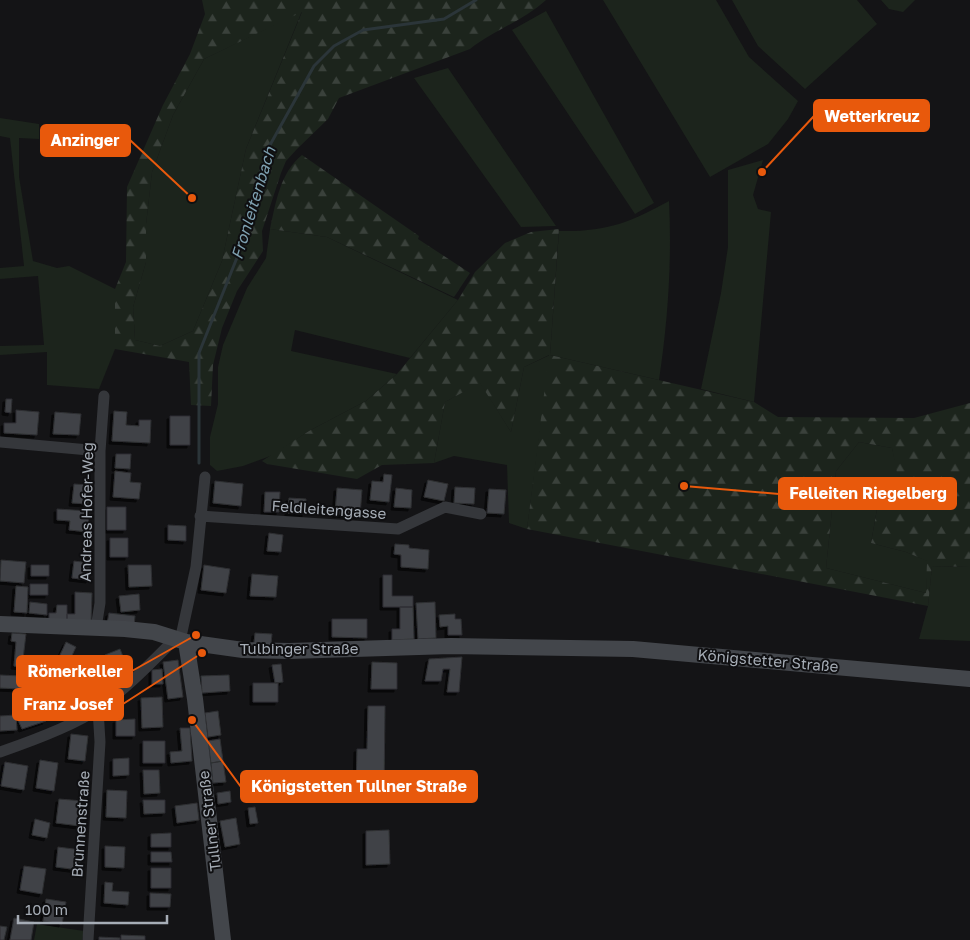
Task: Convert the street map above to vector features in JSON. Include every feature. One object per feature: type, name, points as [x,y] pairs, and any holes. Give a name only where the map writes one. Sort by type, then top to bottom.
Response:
[{"type":"main road","name":"Tulbinger Straße","points":[[0,624],[154,632],[180,640],[266,651],[451,646]]},
{"type":"main road","name":"Tullner Straße","points":[[180,640],[195,699],[223,940]]},
{"type":"main road","name":"Königstetter Straße","points":[[451,646],[491,648],[567,646],[677,652],[970,679]]},
{"type":"street","name":"Andreas Hofer-Weg","points":[[96,628],[100,604],[100,451],[104,396]]},
{"type":"street","points":[[0,442],[100,451]]},
{"type":"street","points":[[0,752],[33,741],[98,709],[180,640],[196,567],[205,477]]},
{"type":"street","name":"Feldleitengasse","points":[[200,516],[398,529],[445,507],[481,514]]},
{"type":"street","name":"Brunnenstraße","points":[[88,940],[100,742],[98,709]]},
{"type":"green space","points":[[202,0],[546,0],[528,14],[470,49],[339,98],[328,119],[286,161],[262,231],[263,251],[237,291],[222,328],[213,365],[211,406],[191,405],[189,362],[115,349],[115,289],[126,262],[127,187],[163,105],[190,54],[205,14]],"holes":[[[302,12],[246,149],[222,261],[193,331],[160,346],[135,340],[133,307],[146,262],[146,224],[152,172],[173,115],[204,59]]]},
{"type":"green space","points":[[603,0],[716,0],[749,57],[798,101],[788,119],[768,144],[710,177]]},
{"type":"green space","points":[[732,0],[857,0],[877,24],[805,89],[758,46]]},
{"type":"green space","points":[[881,0],[915,0],[903,12],[889,9]]},
{"type":"green space","points":[[302,11],[246,149],[222,261],[193,331],[160,346],[135,340],[133,307],[146,262],[146,224],[152,172],[173,115],[204,59]]},
{"type":"green space","points":[[546,11],[654,203],[635,214],[512,30]]},
{"type":"green space","points":[[448,68],[556,226],[521,227],[414,78]]},
{"type":"green space","points":[[0,118],[39,124],[39,139],[19,138],[19,177],[33,261],[57,268],[69,266],[115,289],[115,349],[99,389],[47,385],[47,352],[0,355],[0,346],[44,345],[38,276],[0,279],[0,268],[24,266],[10,138],[0,136]]},
{"type":"green space","points":[[302,155],[419,236],[418,239],[470,273],[454,297],[327,237],[270,229],[277,198],[284,179]]},
{"type":"green space","points":[[763,160],[753,195],[758,209],[771,212],[754,402],[701,389],[721,293],[728,247],[728,170]]},
{"type":"green space","points":[[669,201],[670,246],[668,290],[659,380],[550,355],[559,231],[590,230],[617,225]]},
{"type":"green space","points":[[270,229],[327,237],[458,300],[410,358],[295,330],[291,351],[397,374],[366,401],[309,431],[273,455],[243,466],[217,471],[210,465],[210,437],[218,404],[218,367],[223,345],[247,288],[266,258]]},
{"type":"green space","points":[[559,229],[550,355],[754,402],[778,417],[914,418],[970,403],[970,567],[932,566],[928,606],[527,529],[549,355],[524,367],[511,432],[480,383],[445,402],[434,463],[382,465],[357,479],[267,464],[262,461],[309,431],[366,401],[397,374],[458,300],[475,272],[505,243],[531,232]],"holes":[[[859,442],[892,448],[897,473],[879,498],[871,543],[906,552],[927,561],[926,593],[826,568],[836,471]]]},
{"type":"green space","points":[[550,355],[527,529],[509,523],[507,465],[454,456],[434,463],[445,402],[480,382],[511,432],[524,367]]},
{"type":"green space","points":[[859,442],[892,448],[898,473],[879,498],[871,543],[906,552],[928,561],[926,593],[826,568],[836,471]]},
{"type":"green space","points":[[932,566],[970,567],[970,641],[919,639],[928,606]]},
{"type":"green space","points":[[37,924],[84,931],[82,940],[34,940]]},
{"type":"building","points":[[6,399],[12,399],[11,413],[5,412]]},
{"type":"building","points":[[16,410],[39,412],[37,435],[4,433],[4,423],[16,423]]},
{"type":"building","points":[[114,411],[127,412],[126,425],[139,426],[139,420],[151,420],[150,443],[112,441]]},
{"type":"building","points":[[55,412],[81,414],[79,435],[53,434]]},
{"type":"building","points":[[170,416],[190,416],[190,445],[170,445]]},
{"type":"building","points":[[116,454],[131,454],[130,469],[115,468]]},
{"type":"building","points":[[115,471],[131,473],[130,482],[141,483],[139,499],[113,497]]},
{"type":"building","points":[[384,474],[392,475],[389,502],[370,500],[372,481],[383,482]]},
{"type":"building","points":[[428,480],[448,484],[444,501],[424,497]]},
{"type":"building","points":[[215,481],[243,484],[241,506],[213,503]]},
{"type":"building","points":[[74,484],[89,485],[88,504],[72,503]]},
{"type":"building","points":[[455,487],[475,488],[474,504],[454,503]]},
{"type":"building","points":[[337,488],[362,490],[360,516],[335,514]]},
{"type":"building","points":[[396,488],[412,490],[411,508],[394,507]]},
{"type":"building","points":[[489,489],[506,490],[504,514],[487,513]]},
{"type":"building","points":[[265,492],[280,492],[279,512],[264,512]]},
{"type":"building","points":[[289,498],[306,499],[305,514],[288,513]]},
{"type":"building","points":[[107,507],[126,507],[126,530],[107,530]]},
{"type":"building","points":[[57,509],[89,511],[88,532],[69,530],[70,521],[57,520]]},
{"type":"building","points":[[168,525],[186,526],[186,541],[168,540]]},
{"type":"building","points":[[269,533],[283,535],[281,552],[267,551]]},
{"type":"building","points":[[110,538],[128,538],[128,557],[110,557]]},
{"type":"building","points":[[395,544],[409,545],[409,548],[429,550],[428,569],[401,567],[401,555],[394,554]]},
{"type":"building","points":[[1,560],[26,562],[24,583],[0,581]]},
{"type":"building","points":[[74,561],[90,563],[89,580],[72,578]]},
{"type":"building","points":[[31,565],[49,565],[49,576],[31,576]]},
{"type":"building","points":[[128,565],[151,565],[152,586],[129,587]]},
{"type":"building","points":[[204,565],[230,569],[226,593],[201,590]]},
{"type":"building","points":[[252,574],[278,576],[276,597],[250,596]]},
{"type":"building","points":[[383,575],[392,575],[392,596],[413,596],[413,607],[383,607]]},
{"type":"building","points":[[30,584],[48,584],[48,595],[30,595]]},
{"type":"building","points":[[16,586],[28,587],[27,613],[14,612]]},
{"type":"building","points":[[75,592],[92,593],[91,622],[67,621],[67,614],[75,614]]},
{"type":"building","points":[[139,594],[140,610],[121,612],[119,596]]},
{"type":"building","points":[[30,602],[47,604],[47,615],[29,613]]},
{"type":"building","points":[[435,602],[436,638],[418,639],[416,603]]},
{"type":"building","points":[[57,605],[67,605],[67,621],[49,620],[49,613],[56,613]]},
{"type":"building","points":[[400,607],[413,607],[414,639],[392,640],[392,629],[400,629]]},
{"type":"building","points":[[109,613],[135,616],[134,627],[107,624]]},
{"type":"building","points":[[455,614],[455,619],[461,619],[462,635],[448,635],[448,626],[440,627],[439,615]]},
{"type":"building","points":[[332,619],[367,619],[367,638],[332,637]]},
{"type":"building","points":[[12,633],[26,634],[22,667],[14,666],[16,642],[11,641]]},
{"type":"building","points":[[255,633],[272,634],[271,644],[254,643]]},
{"type":"building","points":[[66,642],[76,647],[66,668],[56,664]]},
{"type":"building","points":[[120,649],[126,664],[106,672],[103,663],[108,661],[105,655]]},
{"type":"building","points":[[462,657],[459,692],[447,692],[450,669],[443,669],[441,681],[425,681],[429,659]]},
{"type":"building","points":[[178,660],[183,697],[168,699],[163,662]]},
{"type":"building","points":[[372,662],[397,663],[397,689],[371,689]]},
{"type":"building","points":[[281,664],[283,682],[275,683],[272,665]]},
{"type":"building","points":[[162,669],[163,684],[152,684],[152,670]]},
{"type":"building","points":[[0,675],[21,676],[20,689],[0,688]]},
{"type":"building","points":[[229,675],[230,691],[202,693],[201,676]]},
{"type":"building","points":[[253,683],[278,683],[278,702],[253,702]]},
{"type":"building","points":[[68,688],[69,709],[49,710],[49,689]]},
{"type":"building","points":[[162,697],[163,727],[142,728],[141,698]]},
{"type":"building","points":[[368,706],[385,706],[384,798],[367,798],[367,786],[356,786],[357,749],[367,749]]},
{"type":"building","points":[[42,711],[46,721],[22,729],[18,720]]},
{"type":"building","points":[[218,711],[221,735],[208,737],[205,713]]},
{"type":"building","points":[[16,715],[17,730],[0,731],[0,716]]},
{"type":"building","points":[[135,719],[135,736],[116,736],[116,720]]},
{"type":"building","points":[[180,728],[190,728],[192,761],[171,763],[170,752],[182,751]]},
{"type":"building","points":[[71,734],[88,736],[85,761],[68,759]]},
{"type":"building","points":[[220,739],[223,761],[211,763],[208,741]]},
{"type":"building","points":[[143,741],[165,741],[165,763],[143,763]]},
{"type":"building","points":[[129,758],[129,775],[113,776],[113,759]]},
{"type":"building","points":[[40,760],[58,763],[54,791],[36,788]]},
{"type":"building","points":[[223,761],[226,782],[213,783],[211,763]]},
{"type":"building","points":[[5,762],[28,766],[24,790],[1,786]]},
{"type":"building","points":[[143,770],[159,770],[160,793],[144,794]]},
{"type":"building","points":[[107,790],[127,791],[126,818],[106,817]]},
{"type":"building","points":[[230,791],[231,802],[218,804],[217,793]]},
{"type":"building","points":[[59,799],[83,801],[80,826],[56,823]]},
{"type":"building","points":[[143,800],[165,800],[165,813],[144,814]]},
{"type":"building","points":[[197,803],[199,820],[177,823],[175,806]]},
{"type":"building","points":[[255,807],[258,823],[250,824],[248,808]]},
{"type":"building","points":[[236,818],[240,844],[225,847],[220,821]]},
{"type":"building","points":[[35,819],[50,823],[47,838],[32,835]]},
{"type":"building","points":[[389,830],[390,864],[366,865],[366,831]]},
{"type":"building","points":[[171,833],[171,847],[151,847],[151,834]]},
{"type":"building","points":[[105,846],[125,847],[124,868],[105,867]]},
{"type":"building","points":[[58,847],[81,850],[79,870],[56,867]]},
{"type":"building","points":[[151,852],[171,852],[172,862],[151,862]]},
{"type":"building","points":[[24,866],[46,869],[42,894],[20,890]]},
{"type":"building","points":[[151,868],[171,868],[171,888],[151,888]]},
{"type":"building","points":[[105,882],[113,883],[112,891],[129,892],[128,905],[104,903]]},
{"type":"building","points":[[150,893],[171,894],[170,907],[150,907]]},
{"type":"building","points":[[46,899],[66,902],[62,924],[43,921]]},
{"type":"building","points":[[14,918],[34,922],[31,940],[10,940]]},
{"type":"building","points":[[0,926],[7,927],[4,940],[0,940]]},
{"type":"building","points":[[121,935],[145,936],[145,940],[121,940]]},
{"type":"building","points":[[99,937],[120,938],[120,940],[99,940]]},
{"type":"waterway","name":"Fronleitenbach","points":[[199,463],[199,353],[246,235],[256,184],[270,145],[314,66],[334,46],[363,30],[444,19],[476,0]]},
{"type":"place","name":"Wetterkreuz","points":[[762,172]]},
{"type":"place","name":"Anzinger","points":[[192,198]]},
{"type":"place","name":"Felleiten Riegelberg","points":[[684,486]]},
{"type":"place","name":"Römerkeller","points":[[196,635]]},
{"type":"place","name":"Franz Josef","points":[[202,653]]},
{"type":"place","name":"Königstetten Tullner Straße","points":[[192,720]]}]
